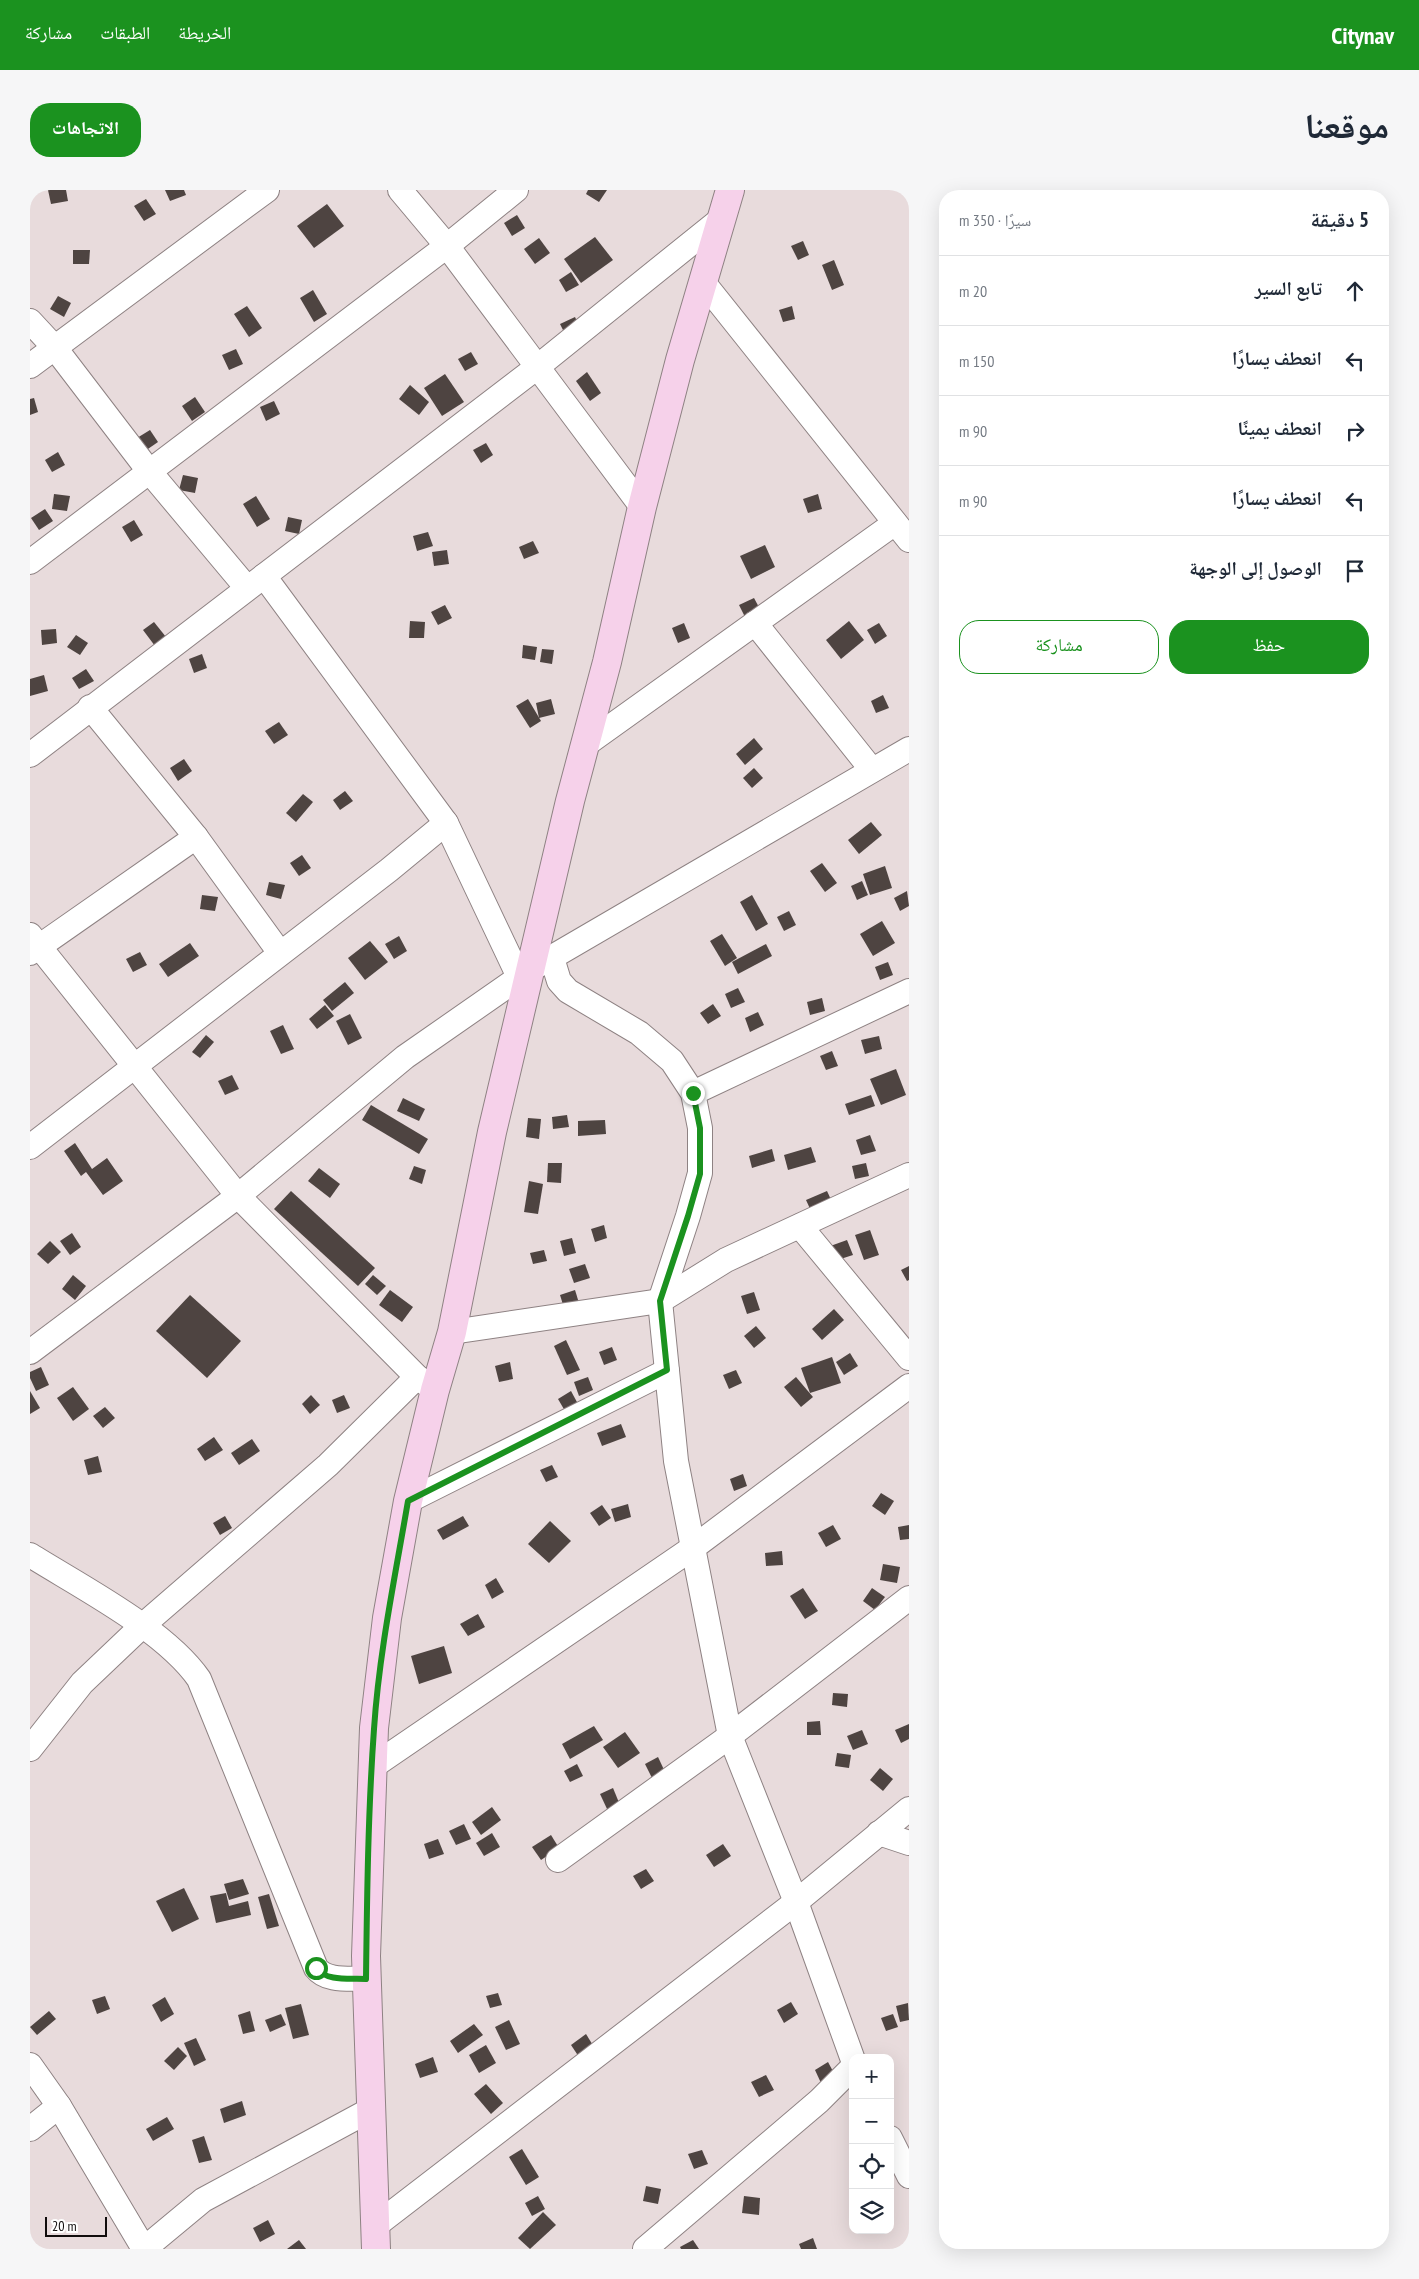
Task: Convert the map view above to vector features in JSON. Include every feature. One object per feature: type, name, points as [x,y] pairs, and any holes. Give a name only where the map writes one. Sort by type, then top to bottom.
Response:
[{"type":"main road","points":[[375,2238],[366,1979],[374,1728],[387,1618],[426,1384],[452,1332],[492,1132],[534,968],[642,507],[730,190]]},
{"type":"street","points":[[30,366],[267,190]]},
{"type":"street","points":[[400,190],[448,246],[536,368],[642,507]]},
{"type":"street","points":[[30,562],[448,246],[516,190]]},
{"type":"street","points":[[30,754],[536,368],[721,219]]},
{"type":"street","points":[[585,744],[755,623],[902,532],[703,282]]},
{"type":"street","points":[[30,321],[55,348],[149,472],[256,582],[446,823],[534,968],[559,981],[568,991],[639,1032],[672,1061],[693,1093],[700,1128],[700,1174],[660,1301],[676,1461],[730,1736],[796,1902],[851,2054]]},
{"type":"street","points":[[755,623],[872,770]]},
{"type":"street","points":[[90,707],[196,837],[280,953]]},
{"type":"street","points":[[30,1352],[238,1196],[405,1056],[534,968],[909,749]]},
{"type":"street","points":[[30,1147],[446,823]]},
{"type":"street","points":[[30,1749],[82,1683],[142,1626],[328,1465],[426,1384],[238,1196],[135,1067],[33,945],[196,837]]},
{"type":"street","points":[[693,1093],[909,991]]},
{"type":"street","points":[[452,1332],[660,1301],[726,1260],[909,1175]]},
{"type":"street","points":[[800,1226],[909,1358]]},
{"type":"street","points":[[408,1501],[667,1370]]},
{"type":"street","points":[[372,1767],[694,1547],[909,1386]]},
{"type":"street","points":[[30,1555],[142,1626],[187,1662],[199,1679],[316,1968],[321,1974],[328,1977],[366,1979]]},
{"type":"street","points":[[558,1860],[730,1736],[909,1598]]},
{"type":"street","points":[[375,2238],[796,1902],[909,1809]]},
{"type":"street","points":[[879,1834],[909,1843]]},
{"type":"street","points":[[30,2065],[59,2106],[144,2249],[203,2200],[370,2110]]},
{"type":"street","points":[[645,2249],[819,2101],[849,2071]]},
{"type":"street","points":[[30,2129],[59,2106]]},
{"type":"street","points":[[893,2144],[909,2176]]},
{"type":"building","points":[[48,190],[66,190],[68,201],[51,204]]},
{"type":"building","points":[[165,190],[184,190],[186,195],[170,201]]},
{"type":"building","points":[[588,190],[607,190],[599,202],[586,194]]},
{"type":"building","points":[[146,199],[156,214],[144,221],[134,206]]},
{"type":"building","points":[[327,204],[344,226],[314,248],[297,226]]},
{"type":"building","points":[[517,215],[525,228],[512,236],[504,223]]},
{"type":"building","points":[[595,237],[613,260],[581,283],[564,259]]},
{"type":"building","points":[[539,238],[550,253],[535,264],[524,249]]},
{"type":"building","points":[[803,241],[809,255],[798,260],[791,246]]},
{"type":"building","points":[[73,250],[90,250],[89,264],[73,264]]},
{"type":"building","points":[[834,260],[844,285],[832,290],[822,265]]},
{"type":"building","points":[[571,272],[579,285],[566,292],[559,280]]},
{"type":"building","points":[[313,290],[327,314],[314,322],[300,298]]},
{"type":"building","points":[[58,296],[71,303],[64,317],[50,309]]},
{"type":"building","points":[[247,306],[262,328],[249,337],[234,314]]},
{"type":"building","points":[[792,306],[795,319],[783,322],[779,310]]},
{"type":"building","points":[[575,317],[580,328],[565,334],[560,324]]},
{"type":"building","points":[[236,349],[243,364],[229,370],[222,355]]},
{"type":"building","points":[[471,352],[478,364],[465,371],[458,359]]},
{"type":"building","points":[[587,372],[601,393],[590,401],[576,381]]},
{"type":"building","points":[[445,374],[464,402],[442,416],[424,388]]},
{"type":"building","points":[[410,385],[429,402],[419,415],[399,399]]},
{"type":"building","points":[[195,397],[205,412],[192,421],[182,406]]},
{"type":"building","points":[[34,398],[38,412],[30,415],[30,399]]},
{"type":"building","points":[[274,401],[280,414],[266,421],[260,407]]},
{"type":"building","points":[[150,430],[158,442],[145,451],[137,438]]},
{"type":"building","points":[[486,443],[493,455],[481,463],[473,450]]},
{"type":"building","points":[[58,452],[65,465],[52,472],[45,460]]},
{"type":"building","points":[[183,475],[198,478],[195,493],[179,490]]},
{"type":"building","points":[[54,494],[70,496],[67,511],[52,509]]},
{"type":"building","points":[[818,494],[822,509],[808,513],[803,499]]},
{"type":"building","points":[[256,496],[270,519],[257,527],[243,504]]},
{"type":"building","points":[[45,509],[53,521],[39,530],[31,518]]},
{"type":"building","points":[[288,517],[302,520],[299,534],[285,531]]},
{"type":"building","points":[[134,520],[143,535],[131,542],[122,527]]},
{"type":"building","points":[[428,532],[433,546],[417,551],[413,536]]},
{"type":"building","points":[[533,541],[539,553],[524,559],[519,547]]},
{"type":"building","points":[[765,545],[775,567],[751,579],[740,556]]},
{"type":"building","points":[[447,550],[449,564],[434,566],[432,552]]},
{"type":"building","points":[[754,598],[761,611],[746,619],[739,605]]},
{"type":"building","points":[[445,605],[452,618],[438,625],[431,612]]},
{"type":"building","points":[[410,621],[425,622],[424,638],[409,638]]},
{"type":"building","points":[[849,621],[864,640],[841,659],[826,640]]},
{"type":"building","points":[[154,622],[166,637],[155,646],[143,630]]},
{"type":"building","points":[[684,623],[690,638],[678,643],[672,628]]},
{"type":"building","points":[[879,623],[887,636],[875,644],[867,630]]},
{"type":"building","points":[[56,629],[57,643],[42,645],[41,630]]},
{"type":"building","points":[[76,635],[88,643],[80,655],[67,647]]},
{"type":"building","points":[[523,645],[537,647],[535,660],[522,658]]},
{"type":"building","points":[[542,649],[554,650],[552,664],[540,662]]},
{"type":"building","points":[[202,654],[207,668],[194,673],[189,659]]},
{"type":"building","points":[[86,669],[94,681],[79,689],[72,678]]},
{"type":"building","points":[[44,675],[48,691],[30,696],[30,679]]},
{"type":"building","points":[[883,695],[889,708],[876,713],[871,701]]},
{"type":"building","points":[[528,699],[541,721],[530,728],[516,706]]},
{"type":"building","points":[[551,699],[555,714],[539,718],[536,703]]},
{"type":"building","points":[[279,722],[288,735],[274,744],[265,731]]},
{"type":"building","points":[[754,738],[763,749],[745,765],[736,754]]},
{"type":"building","points":[[184,759],[192,771],[178,781],[170,768]]},
{"type":"building","points":[[754,768],[763,778],[752,788],[743,778]]},
{"type":"building","points":[[345,791],[353,801],[340,810],[333,800]]},
{"type":"building","points":[[303,794],[313,802],[296,822],[286,813]]},
{"type":"building","points":[[871,822],[882,835],[859,854],[848,840]]},
{"type":"building","points":[[302,855],[311,868],[299,876],[290,863]]},
{"type":"building","points":[[822,863],[837,883],[825,892],[810,871]]},
{"type":"building","points":[[885,866],[892,888],[870,895],[863,874]]},
{"type":"building","points":[[862,881],[868,895],[857,900],[851,886]]},
{"type":"building","points":[[269,882],[285,885],[281,899],[266,895]]},
{"type":"building","points":[[907,891],[909,906],[900,911],[894,898]]},
{"type":"building","points":[[202,895],[218,897],[215,911],[200,909]]},
{"type":"building","points":[[752,895],[768,924],[756,931],[740,902]]},
{"type":"building","points":[[789,911],[796,925],[784,931],[777,917]]},
{"type":"building","points":[[882,921],[895,943],[873,956],[860,934]]},
{"type":"building","points":[[722,934],[737,958],[725,966],[710,941]]},
{"type":"building","points":[[399,936],[407,951],[394,959],[385,944]]},
{"type":"building","points":[[370,941],[388,962],[365,980],[348,958]]},
{"type":"building","points":[[190,943],[199,956],[168,977],[159,964]]},
{"type":"building","points":[[766,944],[772,956],[738,974],[732,962]]},
{"type":"building","points":[[140,952],[147,965],[133,972],[126,959]]},
{"type":"building","points":[[888,962],[893,975],[880,980],[875,967]]},
{"type":"building","points":[[345,982],[354,993],[332,1011],[323,1000]]},
{"type":"building","points":[[738,988],[745,1002],[731,1008],[725,994]]},
{"type":"building","points":[[822,998],[825,1011],[810,1015],[807,1002]]},
{"type":"building","points":[[713,1004],[721,1016],[708,1024],[700,1013]]},
{"type":"building","points":[[325,1005],[334,1016],[317,1029],[309,1019]]},
{"type":"building","points":[[758,1012],[764,1025],[750,1032],[745,1018]]},
{"type":"building","points":[[350,1014],[362,1038],[348,1045],[336,1021]]},
{"type":"building","points":[[283,1025],[294,1049],[281,1054],[270,1031]]},
{"type":"building","points":[[206,1035],[214,1042],[200,1058],[192,1052]]},
{"type":"building","points":[[879,1036],[882,1049],[865,1054],[861,1040]]},
{"type":"building","points":[[832,1051],[838,1066],[826,1070],[820,1056]]},
{"type":"building","points":[[896,1069],[906,1095],[881,1105],[870,1079]]},
{"type":"building","points":[[232,1075],[239,1089],[225,1095],[218,1081]]},
{"type":"building","points":[[871,1095],[875,1106],[849,1115],[845,1104]]},
{"type":"building","points":[[403,1098],[425,1109],[419,1121],[397,1111]]},
{"type":"building","points":[[371,1105],[428,1139],[419,1154],[362,1120]]},
{"type":"building","points":[[567,1115],[569,1127],[553,1129],[552,1117]]},
{"type":"building","points":[[528,1118],[541,1119],[539,1139],[526,1137]]},
{"type":"building","points":[[605,1120],[606,1134],[578,1136],[578,1121]]},
{"type":"building","points":[[870,1135],[876,1151],[861,1155],[856,1140]]},
{"type":"building","points":[[75,1143],[92,1169],[107,1158],[123,1181],[103,1195],[86,1172],[81,1176],[64,1151]]},
{"type":"building","points":[[811,1147],[816,1162],[788,1170],[784,1155]]},
{"type":"building","points":[[772,1149],[775,1161],[752,1168],[749,1156]]},
{"type":"building","points":[[548,1163],[562,1163],[561,1183],[547,1182]]},
{"type":"building","points":[[866,1163],[869,1176],[855,1179],[852,1166]]},
{"type":"building","points":[[414,1166],[426,1170],[422,1184],[409,1179]]},
{"type":"building","points":[[319,1168],[340,1184],[330,1198],[308,1181]]},
{"type":"building","points":[[529,1181],[543,1184],[538,1214],[524,1212]]},
{"type":"building","points":[[291,1191],[375,1268],[358,1286],[274,1209]]},
{"type":"building","points":[[827,1191],[833,1204],[812,1213],[806,1200]]},
{"type":"building","points":[[604,1225],[607,1238],[595,1242],[591,1229]]},
{"type":"building","points":[[870,1230],[879,1255],[864,1260],[855,1235]]},
{"type":"building","points":[[72,1233],[81,1247],[70,1255],[60,1241]]},
{"type":"building","points":[[572,1238],[576,1253],[564,1256],[560,1241]]},
{"type":"building","points":[[847,1240],[853,1255],[828,1263],[822,1249]]},
{"type":"building","points":[[50,1241],[61,1252],[48,1264],[37,1254]]},
{"type":"building","points":[[544,1250],[547,1261],[533,1264],[530,1253]]},
{"type":"building","points":[[585,1264],[590,1278],[574,1283],[569,1269]]},
{"type":"building","points":[[909,1266],[909,1280],[907,1281],[901,1270]]},
{"type":"building","points":[[73,1275],[86,1286],[75,1300],[62,1289]]},
{"type":"building","points":[[373,1275],[386,1286],[377,1295],[365,1284]]},
{"type":"building","points":[[390,1290],[413,1307],[402,1322],[379,1305]]},
{"type":"building","points":[[575,1290],[579,1303],[564,1308],[560,1295]]},
{"type":"building","points":[[754,1292],[760,1310],[747,1314],[741,1296]]},
{"type":"building","points":[[190,1295],[241,1341],[207,1378],[156,1331]]},
{"type":"building","points":[[834,1309],[844,1320],[822,1340],[812,1329]]},
{"type":"building","points":[[756,1326],[766,1338],[754,1348],[744,1336]]},
{"type":"building","points":[[566,1340],[580,1370],[567,1375],[554,1346]]},
{"type":"building","points":[[612,1347],[617,1360],[604,1365],[599,1352]]},
{"type":"building","points":[[850,1353],[858,1366],[844,1375],[836,1362]]},
{"type":"building","points":[[832,1357],[841,1383],[810,1393],[801,1368]]},
{"type":"building","points":[[510,1362],[513,1379],[499,1382],[495,1366]]},
{"type":"building","points":[[41,1367],[49,1385],[36,1391],[30,1378],[30,1372]]},
{"type":"building","points":[[736,1370],[742,1383],[729,1389],[723,1375]]},
{"type":"building","points":[[588,1377],[593,1390],[579,1396],[574,1382]]},
{"type":"building","points":[[796,1377],[813,1397],[801,1407],[784,1387]]},
{"type":"building","points":[[73,1387],[89,1409],[73,1421],[57,1398]]},
{"type":"building","points":[[30,1391],[40,1408],[30,1414]]},
{"type":"building","points":[[571,1391],[578,1404],[565,1411],[558,1399]]},
{"type":"building","points":[[311,1395],[320,1405],[310,1414],[302,1404]]},
{"type":"building","points":[[344,1395],[350,1408],[337,1413],[332,1400]]},
{"type":"building","points":[[105,1407],[115,1418],[103,1428],[93,1416]]},
{"type":"building","points":[[621,1424],[626,1437],[602,1446],[597,1433]]},
{"type":"building","points":[[214,1437],[223,1450],[205,1461],[197,1449]]},
{"type":"building","points":[[252,1439],[260,1451],[239,1465],[231,1453]]},
{"type":"building","points":[[98,1456],[102,1472],[88,1475],[84,1460]]},
{"type":"building","points":[[552,1465],[558,1477],[546,1482],[540,1470]]},
{"type":"building","points":[[743,1474],[747,1486],[734,1491],[730,1479]]},
{"type":"building","points":[[881,1493],[894,1501],[885,1515],[872,1506]]},
{"type":"building","points":[[628,1504],[631,1517],[615,1522],[611,1509]]},
{"type":"building","points":[[602,1505],[611,1518],[599,1526],[590,1513]]},
{"type":"building","points":[[225,1516],[232,1528],[220,1535],[213,1523]]},
{"type":"building","points":[[463,1516],[469,1526],[443,1540],[437,1530]]},
{"type":"building","points":[[550,1521],[571,1541],[549,1563],[528,1544]]},
{"type":"building","points":[[833,1525],[841,1539],[826,1547],[818,1533]]},
{"type":"building","points":[[909,1525],[909,1539],[900,1540],[898,1527]]},
{"type":"building","points":[[782,1551],[783,1565],[766,1566],[765,1553]]},
{"type":"building","points":[[883,1564],[900,1567],[897,1583],[880,1580]]},
{"type":"building","points":[[496,1578],[504,1592],[492,1599],[485,1585]]},
{"type":"building","points":[[803,1588],[818,1611],[805,1619],[790,1596]]},
{"type":"building","points":[[872,1588],[885,1597],[875,1610],[863,1601]]},
{"type":"building","points":[[478,1614],[485,1627],[468,1636],[460,1624]]},
{"type":"building","points":[[444,1646],[452,1673],[419,1684],[411,1656]]},
{"type":"building","points":[[833,1693],[848,1694],[847,1707],[832,1705]]},
{"type":"building","points":[[820,1721],[821,1735],[807,1735],[807,1722]]},
{"type":"building","points":[[909,1724],[909,1739],[901,1743],[895,1730]]},
{"type":"building","points":[[594,1726],[603,1740],[570,1759],[562,1744]]},
{"type":"building","points":[[862,1730],[868,1744],[853,1750],[847,1736]]},
{"type":"building","points":[[625,1732],[640,1753],[618,1768],[603,1747]]},
{"type":"building","points":[[837,1753],[851,1755],[849,1768],[835,1766]]},
{"type":"building","points":[[658,1757],[666,1774],[653,1780],[645,1764]]},
{"type":"building","points":[[577,1764],[583,1776],[570,1782],[564,1771]]},
{"type":"building","points":[[880,1768],[893,1779],[883,1791],[870,1780]]},
{"type":"building","points":[[613,1788],[620,1805],[608,1811],[600,1794]]},
{"type":"building","points":[[492,1807],[501,1820],[481,1835],[472,1822]]},
{"type":"building","points":[[464,1824],[471,1839],[456,1845],[449,1831]]},
{"type":"building","points":[[492,1833],[500,1847],[484,1856],[476,1843]]},
{"type":"building","points":[[551,1835],[559,1848],[541,1860],[532,1847]]},
{"type":"building","points":[[438,1839],[444,1854],[429,1859],[424,1844]]},
{"type":"building","points":[[723,1844],[731,1856],[714,1867],[706,1855]]},
{"type":"building","points":[[646,1869],[654,1881],[641,1889],[633,1876]]},
{"type":"building","points":[[243,1879],[249,1894],[229,1900],[224,1884]]},
{"type":"building","points":[[184,1888],[199,1919],[172,1932],[156,1901]]},
{"type":"building","points":[[226,1893],[229,1906],[248,1901],[251,1915],[216,1923],[210,1896]]},
{"type":"building","points":[[269,1894],[279,1926],[267,1929],[258,1897]]},
{"type":"building","points":[[498,1993],[502,2005],[490,2008],[486,1996]]},
{"type":"building","points":[[105,1996],[110,2009],[97,2014],[92,2000]]},
{"type":"building","points":[[165,1997],[174,2014],[161,2022],[152,2005]]},
{"type":"building","points":[[791,2002],[798,2014],[784,2023],[777,2010]]},
{"type":"building","points":[[908,2003],[909,2020],[900,2022],[896,2006]]},
{"type":"building","points":[[301,2004],[309,2035],[293,2039],[285,2008]]},
{"type":"building","points":[[49,2011],[56,2019],[37,2035],[30,2027]]},
{"type":"building","points":[[250,2011],[255,2031],[243,2034],[238,2015]]},
{"type":"building","points":[[281,2014],[286,2025],[270,2032],[265,2020]]},
{"type":"building","points":[[893,2014],[898,2027],[886,2031],[881,2018]]},
{"type":"building","points":[[509,2020],[520,2044],[506,2050],[495,2027]]},
{"type":"building","points":[[474,2024],[483,2035],[458,2053],[450,2041]]},
{"type":"building","points":[[586,2034],[594,2047],[579,2057],[571,2045]]},
{"type":"building","points":[[196,2038],[206,2060],[194,2066],[184,2043]]},
{"type":"building","points":[[486,2045],[496,2063],[479,2073],[469,2055]]},
{"type":"building","points":[[178,2047],[187,2056],[174,2070],[164,2061]]},
{"type":"building","points":[[433,2057],[438,2072],[420,2078],[415,2064]]},
{"type":"building","points":[[828,2062],[835,2075],[821,2083],[815,2070]]},
{"type":"building","points":[[766,2075],[774,2090],[759,2097],[751,2082]]},
{"type":"building","points":[[486,2084],[503,2103],[491,2114],[474,2094]]},
{"type":"building","points":[[242,2101],[246,2115],[224,2123],[220,2109]]},
{"type":"building","points":[[167,2117],[174,2129],[153,2141],[146,2129]]},
{"type":"building","points":[[204,2136],[212,2160],[199,2163],[192,2140]]},
{"type":"building","points":[[522,2149],[539,2177],[526,2185],[509,2157]]},
{"type":"building","points":[[702,2150],[708,2164],[694,2169],[688,2154]]},
{"type":"building","points":[[646,2186],[661,2189],[658,2204],[643,2201]]},
{"type":"building","points":[[538,2196],[545,2209],[532,2216],[525,2203]]},
{"type":"building","points":[[744,2196],[760,2198],[759,2215],[742,2213]]},
{"type":"building","points":[[543,2212],[556,2225],[530,2249],[518,2238]]},
{"type":"building","points":[[268,2220],[275,2234],[260,2242],[253,2228]]},
{"type":"building","points":[[813,2238],[817,2249],[801,2249],[799,2244]]},
{"type":"building","points":[[299,2240],[306,2249],[287,2249]]},
{"type":"building","points":[[693,2240],[699,2249],[681,2249],[680,2247]]},
{"type":"route","points":[[316,1968],[321,1974],[328,1977],[366,1979],[369,1826],[374,1728],[387,1618],[408,1501],[667,1370],[660,1301],[700,1174],[700,1128],[693,1093]]}]
